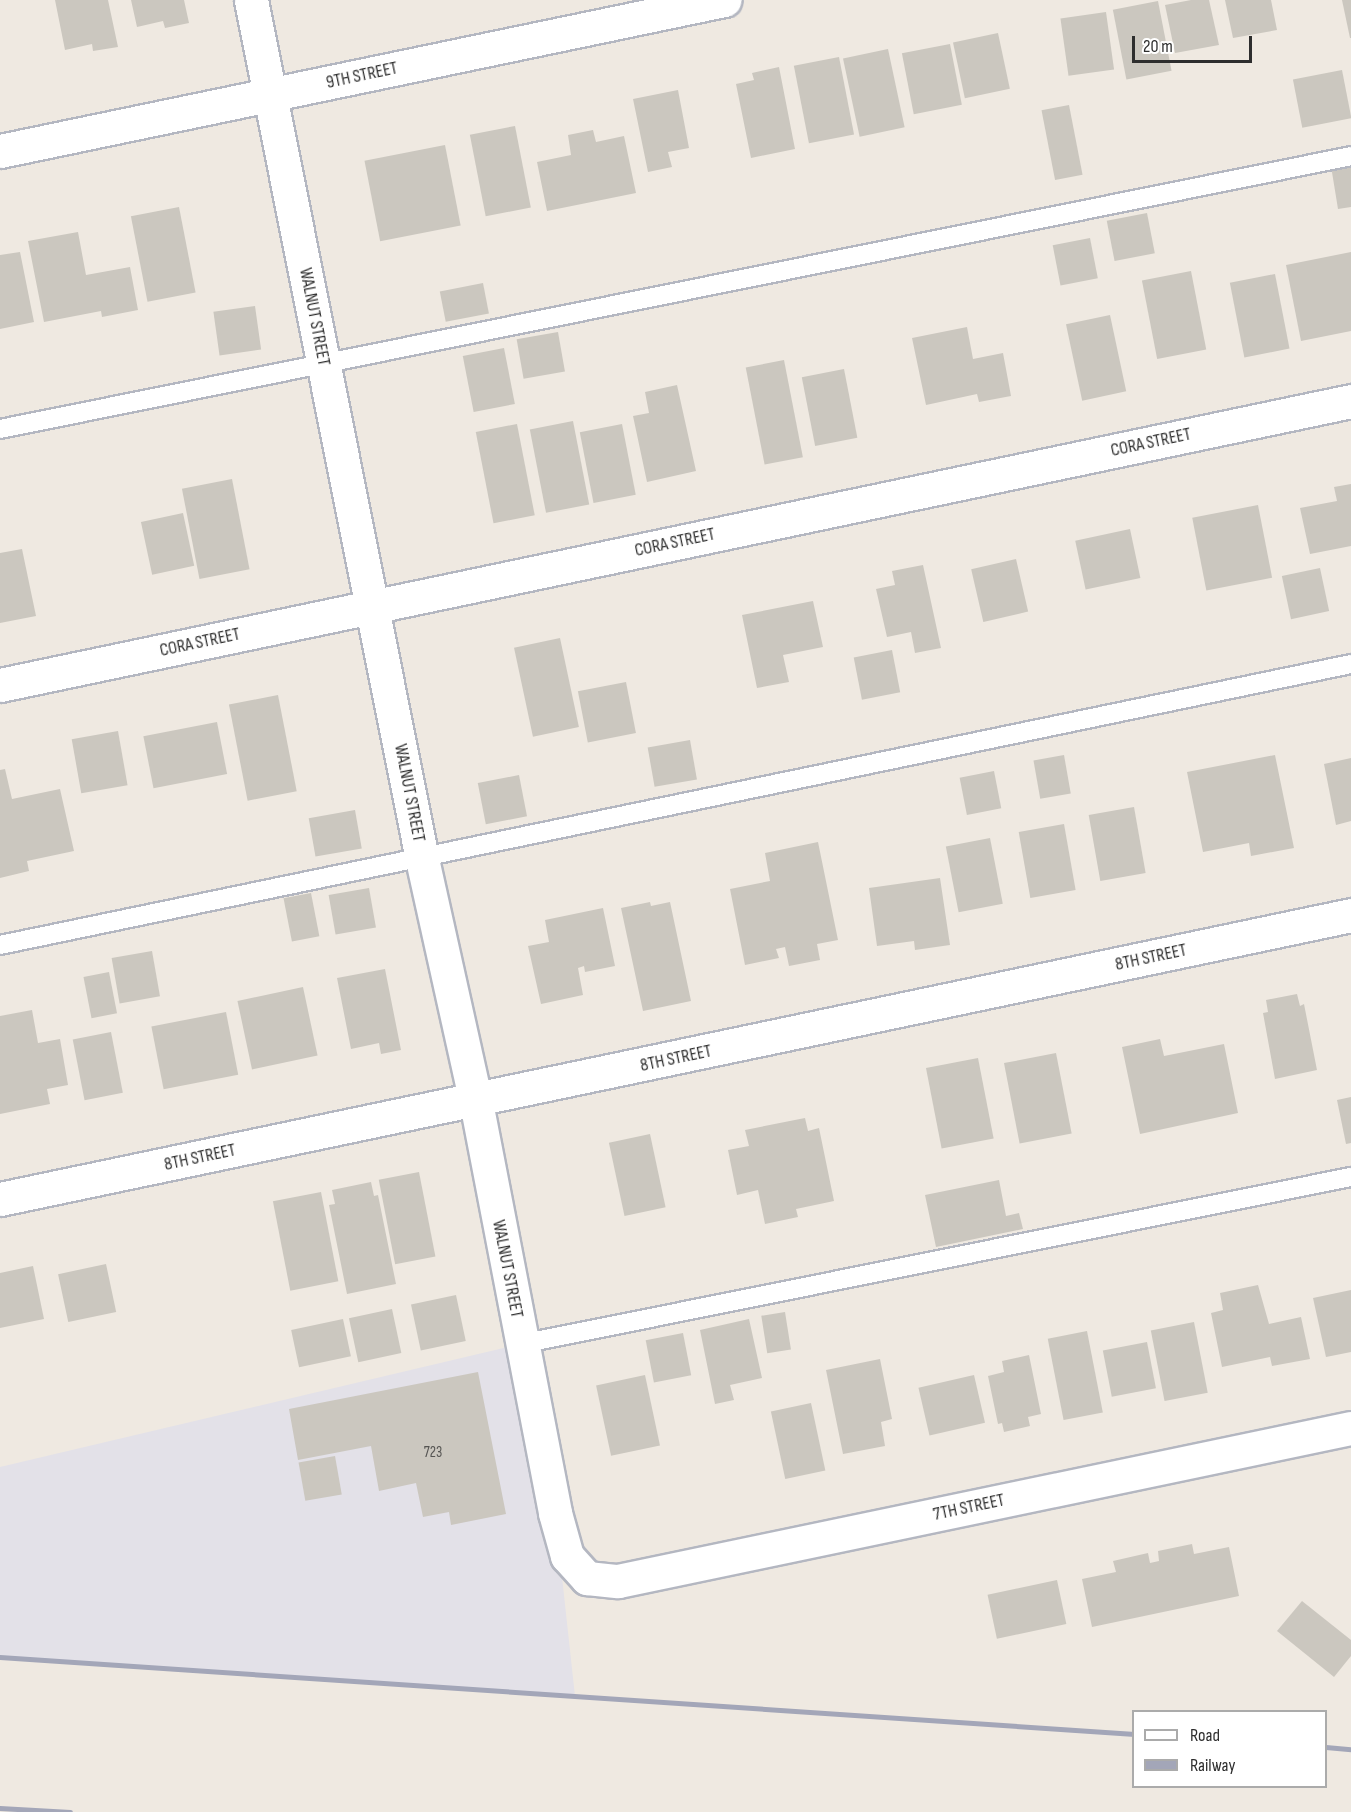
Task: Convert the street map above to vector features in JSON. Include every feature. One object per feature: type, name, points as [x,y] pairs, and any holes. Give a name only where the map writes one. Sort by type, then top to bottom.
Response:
[{"type":"street","name":"WALNUT STREET","points":[[251,0],[422,859],[476,1102],[555,1513],[567,1556],[587,1578]]},
{"type":"street","name":"9TH STREET","points":[[0,151],[724,0]]},
{"type":"street","name":"CORA STREET","points":[[0,685],[1351,401]]},
{"type":"street","name":"8TH STREET","points":[[0,1199],[476,1102],[1351,915]]},
{"type":"street","name":"7TH STREET","points":[[587,1578],[618,1581],[1351,1428]]},
{"type":"lane","points":[[0,429],[1351,156]]},
{"type":"lane","points":[[0,945],[1351,664]]},
{"type":"lane","points":[[521,1344],[1351,1177]]},
{"type":"shaded area","points":[[521,1344],[555,1513],[575,1696],[0,1657],[0,1467]]},
{"type":"building","points":[[55,0],[108,0],[118,47],[93,51],[92,44],[65,50]]},
{"type":"building","points":[[131,0],[184,0],[189,23],[165,28],[163,21],[137,27]]},
{"type":"building","points":[[1191,0],[1209,0],[1219,45],[1175,53],[1165,5]]},
{"type":"building","points":[[1225,0],[1271,0],[1277,30],[1233,38]]},
{"type":"building","points":[[1342,0],[1351,0],[1351,38],[1350,38]]},
{"type":"building","points":[[1158,1],[1172,71],[1126,79],[1113,10]]},
{"type":"building","points":[[1106,12],[1114,69],[1069,76],[1060,18]]},
{"type":"building","points":[[998,33],[1010,89],[965,98],[953,43]]},
{"type":"building","points":[[950,44],[962,105],[914,114],[902,53]]},
{"type":"building","points":[[888,49],[905,127],[860,137],[843,59]]},
{"type":"building","points":[[839,57],[854,135],[809,143],[794,66]]},
{"type":"building","points":[[779,67],[795,149],[751,158],[736,84],[754,80],[752,73]]},
{"type":"building","points":[[1342,70],[1351,118],[1302,128],[1293,80]]},
{"type":"building","points":[[678,90],[689,148],[668,152],[672,167],[648,172],[633,99]]},
{"type":"building","points":[[1069,105],[1083,175],[1055,180],[1042,110]]},
{"type":"building","points":[[515,126],[531,207],[486,216],[470,135]]},
{"type":"building","points":[[593,130],[596,142],[624,136],[636,193],[547,211],[537,162],[571,155],[568,135]]},
{"type":"building","points":[[445,145],[461,225],[380,241],[365,161]]},
{"type":"building","points":[[1351,163],[1351,207],[1338,209],[1331,166]]},
{"type":"building","points":[[179,207],[196,292],[148,302],[131,216]]},
{"type":"building","points":[[1147,213],[1155,253],[1115,261],[1107,221]]},
{"type":"building","points":[[78,232],[86,275],[130,267],[138,310],[102,317],[101,311],[44,322],[28,241]]},
{"type":"building","points":[[1090,238],[1098,278],[1061,285],[1053,245]]},
{"type":"building","points":[[20,252],[34,322],[0,329],[0,255]]},
{"type":"building","points":[[1351,252],[1351,331],[1301,341],[1286,265]]},
{"type":"building","points":[[1191,271],[1206,350],[1157,359],[1142,281]]},
{"type":"building","points":[[1275,274],[1290,349],[1244,357],[1230,283]]},
{"type":"building","points":[[483,283],[489,313],[446,322],[440,291]]},
{"type":"building","points":[[255,306],[261,350],[220,355],[213,312]]},
{"type":"building","points":[[1110,315],[1126,391],[1082,401],[1066,324]]},
{"type":"building","points":[[967,327],[973,359],[1003,353],[1011,396],[979,402],[977,394],[926,405],[912,338]]},
{"type":"building","points":[[558,332],[565,371],[524,379],[517,339]]},
{"type":"building","points":[[504,348],[515,404],[474,412],[463,356]]},
{"type":"building","points":[[784,360],[803,457],[765,465],[746,367]]},
{"type":"building","points":[[844,369],[857,438],[815,446],[802,377]]},
{"type":"building","points":[[677,385],[696,471],[647,482],[633,416],[649,413],[645,392]]},
{"type":"building","points":[[573,421],[589,504],[546,513],[530,429]]},
{"type":"building","points":[[517,424],[535,515],[494,523],[476,432]]},
{"type":"building","points":[[622,424],[636,495],[594,503],[580,432]]},
{"type":"building","points":[[232,479],[250,569],[199,579],[182,489]]},
{"type":"building","points":[[1351,484],[1351,546],[1310,554],[1300,508],[1337,501],[1334,487]]},
{"type":"building","points":[[1258,505],[1272,578],[1206,590],[1192,518]]},
{"type":"building","points":[[183,513],[194,566],[152,575],[141,522]]},
{"type":"building","points":[[1130,529],[1140,578],[1086,590],[1075,541]]},
{"type":"building","points":[[22,549],[36,616],[0,623],[0,553]]},
{"type":"building","points":[[1016,559],[1028,612],[983,622],[971,569]]},
{"type":"building","points":[[923,565],[941,648],[915,653],[911,632],[887,637],[876,589],[895,585],[892,571]]},
{"type":"building","points":[[1320,568],[1329,611],[1291,619],[1282,576]]},
{"type":"building","points":[[813,601],[823,647],[783,655],[789,682],[757,688],[742,615]]},
{"type":"building","points":[[560,638],[579,727],[533,737],[514,648]]},
{"type":"building","points":[[892,650],[900,692],[862,700],[854,657]]},
{"type":"building","points":[[626,682],[636,733],[588,742],[578,691]]},
{"type":"building","points":[[278,695],[297,791],[248,801],[229,705]]},
{"type":"building","points":[[217,722],[227,774],[153,788],[143,736]]},
{"type":"building","points":[[118,731],[128,785],[81,793],[72,739]]},
{"type":"building","points":[[690,740],[697,779],[655,787],[648,747]]},
{"type":"building","points":[[1064,755],[1071,793],[1040,799],[1033,760]]},
{"type":"building","points":[[1275,755],[1294,848],[1251,856],[1249,843],[1203,852],[1187,772]]},
{"type":"building","points":[[1351,758],[1351,821],[1336,825],[1324,764]]},
{"type":"building","points":[[5,769],[12,799],[60,789],[74,851],[27,861],[29,871],[0,878],[0,770]]},
{"type":"building","points":[[994,771],[1001,808],[967,815],[960,778]]},
{"type":"building","points":[[519,775],[527,816],[486,824],[478,783]]},
{"type":"building","points":[[1134,807],[1146,873],[1100,881],[1089,815]]},
{"type":"building","points":[[355,810],[362,848],[315,857],[309,818]]},
{"type":"building","points":[[1064,824],[1076,890],[1030,898],[1019,832]]},
{"type":"building","points":[[990,838],[1003,904],[959,912],[946,847]]},
{"type":"building","points":[[818,842],[838,940],[817,944],[820,960],[789,966],[785,947],[776,949],[779,958],[745,965],[730,889],[770,881],[765,853]]},
{"type":"building","points":[[940,878],[950,945],[915,950],[914,941],[877,946],[869,888]]},
{"type":"building","points":[[369,888],[376,927],[336,935],[329,895]]},
{"type":"building","points":[[311,893],[319,936],[292,942],[284,898]]},
{"type":"building","points":[[650,902],[651,906],[670,902],[691,1001],[643,1011],[621,908]]},
{"type":"building","points":[[603,908],[615,966],[585,972],[584,966],[578,968],[583,995],[541,1004],[528,946],[549,942],[545,920]]},
{"type":"building","points":[[152,951],[160,996],[120,1003],[112,958]]},
{"type":"building","points":[[385,969],[401,1050],[381,1054],[379,1043],[351,1049],[337,978]]},
{"type":"building","points":[[109,972],[117,1013],[91,1018],[83,977]]},
{"type":"building","points":[[303,987],[318,1055],[252,1069],[237,1001]]},
{"type":"building","points":[[1297,994],[1300,1006],[1304,1004],[1317,1070],[1275,1079],[1263,1013],[1268,1012],[1266,1000]]},
{"type":"building","points":[[32,1010],[38,1043],[60,1039],[68,1085],[47,1089],[50,1104],[0,1114],[0,1016]]},
{"type":"building","points":[[226,1012],[238,1075],[164,1089],[151,1027]]},
{"type":"building","points":[[111,1032],[123,1093],[85,1100],[73,1039]]},
{"type":"building","points":[[1160,1039],[1164,1056],[1224,1044],[1238,1113],[1140,1134],[1122,1047]]},
{"type":"building","points":[[1056,1053],[1072,1133],[1020,1144],[1004,1063]]},
{"type":"building","points":[[978,1058],[994,1138],[942,1149],[926,1068]]},
{"type":"building","points":[[1351,1097],[1351,1143],[1346,1144],[1337,1100]]},
{"type":"building","points":[[805,1118],[808,1131],[819,1128],[834,1201],[796,1209],[798,1217],[765,1224],[758,1190],[737,1195],[728,1150],[749,1146],[745,1130]]},
{"type":"building","points":[[650,1134],[666,1207],[625,1216],[609,1143]]},
{"type":"building","points":[[419,1172],[435,1256],[395,1264],[379,1180]]},
{"type":"building","points":[[999,1180],[1006,1216],[1019,1213],[1023,1229],[936,1247],[925,1195]]},
{"type":"building","points":[[371,1182],[374,1196],[378,1195],[396,1284],[347,1294],[329,1205],[335,1204],[332,1190]]},
{"type":"building","points":[[321,1192],[338,1281],[290,1291],[273,1201]]},
{"type":"building","points":[[106,1264],[116,1312],[68,1322],[58,1274]]},
{"type":"building","points":[[33,1266],[44,1319],[0,1328],[0,1273]]},
{"type":"building","points":[[1258,1285],[1269,1324],[1301,1317],[1310,1359],[1272,1366],[1270,1357],[1222,1367],[1211,1313],[1223,1310],[1220,1293]]},
{"type":"building","points":[[1351,1290],[1351,1352],[1326,1357],[1313,1298]]},
{"type":"building","points":[[456,1295],[466,1341],[421,1351],[411,1305]]},
{"type":"building","points":[[392,1309],[401,1353],[358,1362],[349,1318]]},
{"type":"building","points":[[785,1312],[791,1350],[767,1353],[761,1316]]},
{"type":"building","points":[[343,1319],[351,1356],[299,1367],[291,1330]]},
{"type":"building","points":[[749,1319],[762,1378],[730,1385],[734,1400],[715,1404],[700,1330]]},
{"type":"building","points":[[1194,1322],[1208,1393],[1165,1401],[1151,1330]]},
{"type":"building","points":[[1087,1331],[1103,1412],[1064,1420],[1048,1339]]},
{"type":"building","points":[[683,1333],[691,1375],[654,1382],[646,1340]]},
{"type":"building","points":[[1147,1342],[1156,1388],[1112,1397],[1103,1351]]},
{"type":"building","points":[[1029,1355],[1041,1414],[1028,1417],[1030,1426],[1004,1432],[1002,1423],[998,1424],[988,1376],[1004,1372],[1002,1361]]},
{"type":"building","points":[[880,1359],[892,1419],[881,1422],[885,1446],[843,1454],[826,1370]]},
{"type":"building","points":[[478,1372],[506,1514],[451,1525],[449,1512],[423,1517],[416,1483],[379,1491],[371,1446],[298,1460],[289,1409]]},
{"type":"building","points":[[645,1375],[660,1445],[611,1456],[596,1385]]},
{"type":"building","points":[[974,1375],[985,1423],[929,1436],[918,1388]]},
{"type":"building","points":[[811,1403],[825,1470],[785,1479],[771,1412]]},
{"type":"building","points":[[335,1456],[342,1494],[305,1501],[299,1462]]},
{"type":"building","points":[[1192,1544],[1194,1554],[1229,1547],[1239,1596],[1092,1627],[1082,1579],[1116,1572],[1113,1561],[1148,1553],[1150,1563],[1159,1561],[1158,1551]]},
{"type":"building","points":[[1057,1580],[1066,1624],[997,1639],[988,1595]]},
{"type":"building","points":[[1302,1601],[1351,1640],[1351,1656],[1334,1677],[1277,1631]]},
{"type":"railway","points":[[0,1657],[1132,1734]]},
{"type":"railway","points":[[1327,1747],[1351,1749]]},
{"type":"railway","points":[[0,1808],[70,1812]]}]
